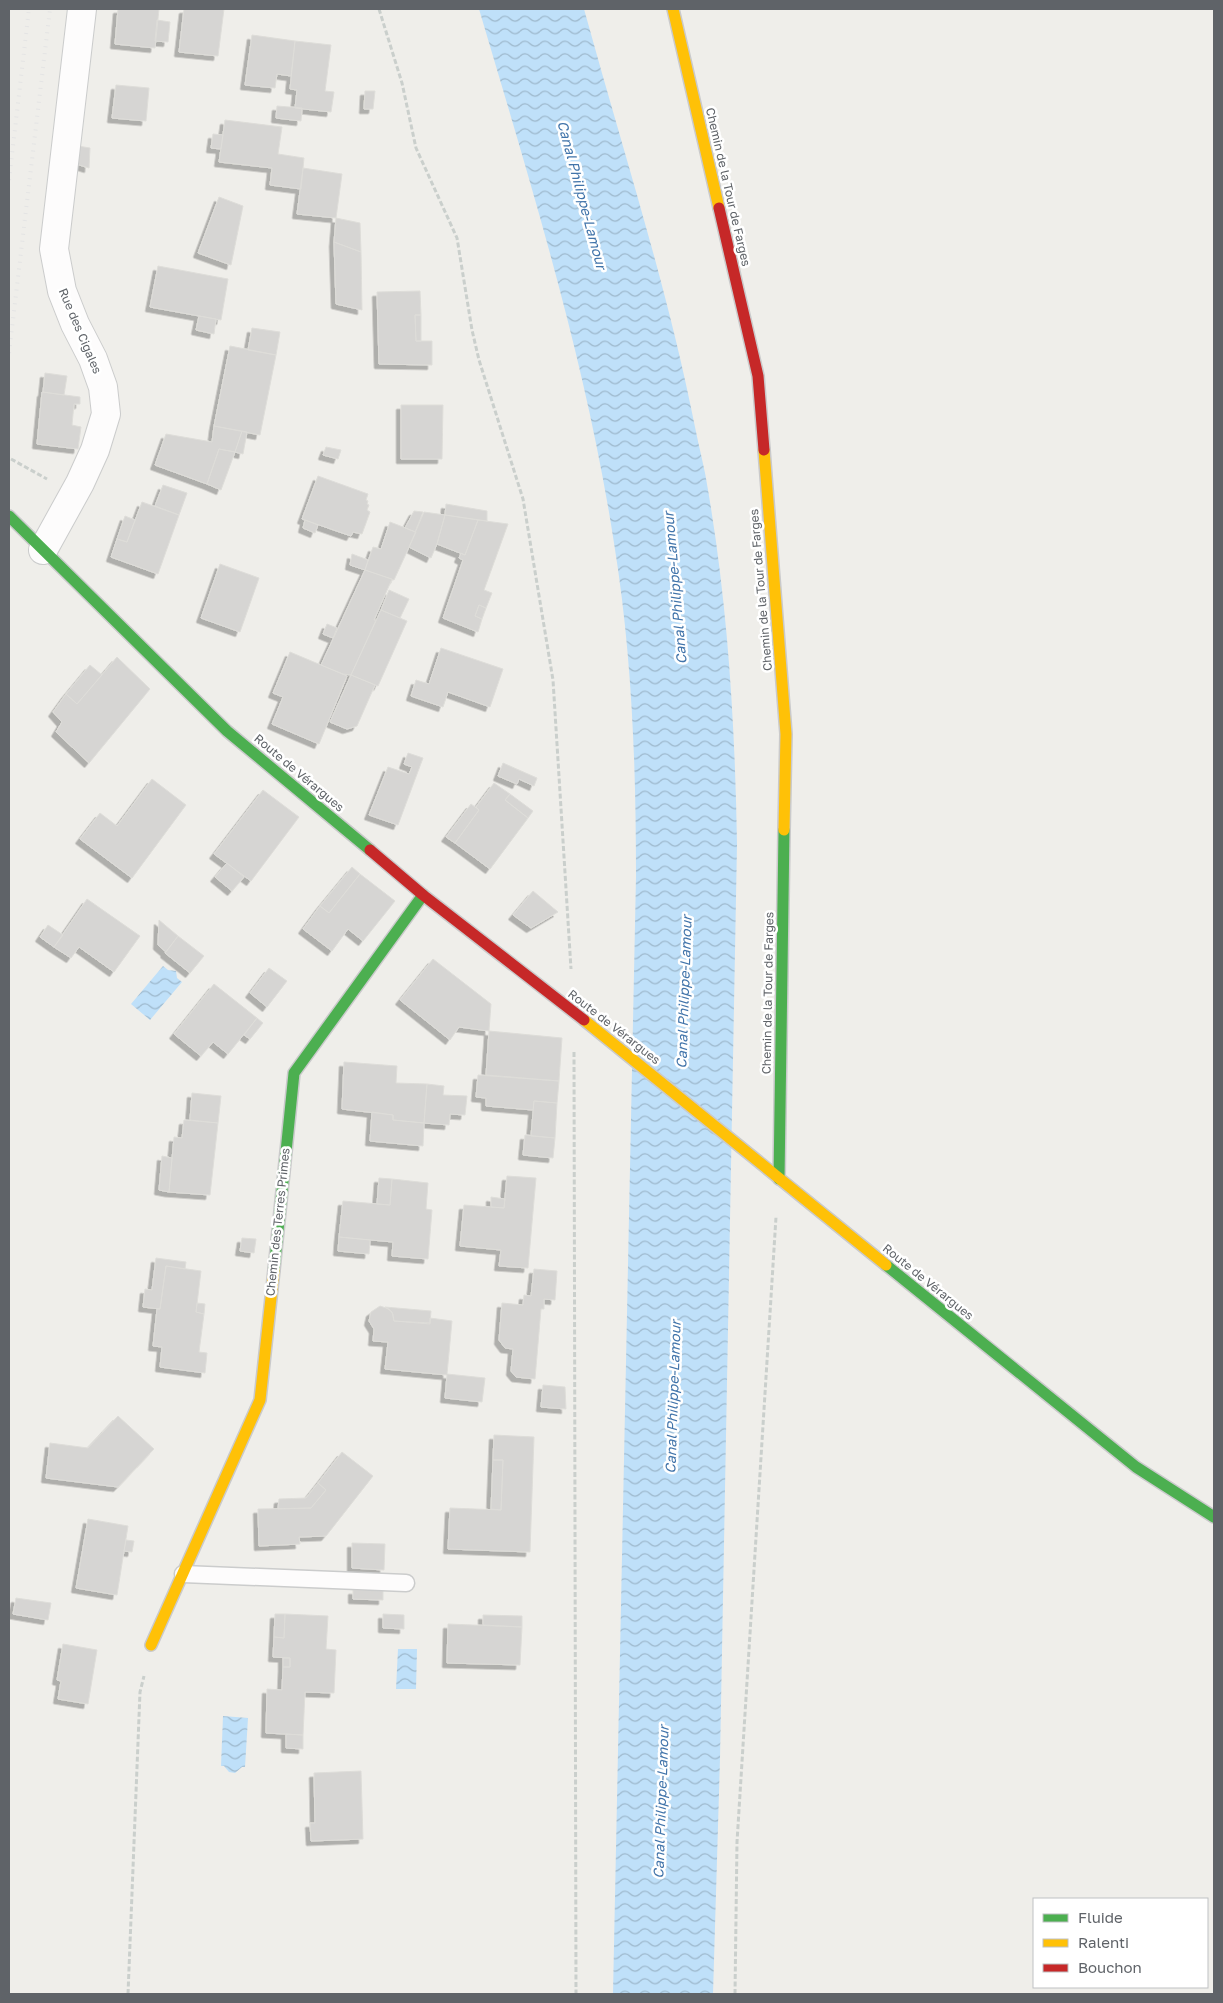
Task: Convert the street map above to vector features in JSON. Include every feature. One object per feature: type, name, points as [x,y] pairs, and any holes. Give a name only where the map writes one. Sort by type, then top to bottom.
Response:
[{"type":"street","name":"Rue des Cigales","points":[[43,550],[74,494],[95,450],[106,414],[104,387],[62,291],[54,249],[82,9]]},
{"type":"street","name":"Chemin de la Tour de Farges","points":[[672,9],[758,376],[786,734],[779,1179]]},
{"type":"street","name":"Route de Vérargues","points":[[9,516],[227,731],[423,895],[615,1044],[1136,1467],[1214,1517]]},
{"type":"street","name":"Chemin des Terres Primes","points":[[151,1645],[260,1400],[294,1072],[423,895]]},
{"type":"lane","points":[[183,1574],[406,1583]]},
{"type":"path","points":[[379,9],[402,83],[416,148],[457,238],[472,330],[479,360],[523,499],[553,680],[574,1012],[576,1994]]},
{"type":"path","points":[[11,459],[74,494]]},
{"type":"path","points":[[735,1994],[737,1842],[779,1179]]},
{"type":"path","points":[[128,1994],[140,1692],[151,1645]]},
{"type":"water","name":"Canal Philippe-Lamour","points":[[479,9],[584,9],[658,269],[684,374],[705,474],[721,578],[732,711],[737,844],[720,1759],[713,1994],[613,1994],[636,876],[632,709],[620,584],[602,475],[588,408],[556,274]]},
{"type":"water","points":[[163,966],[168,970],[176,971],[177,978],[182,982],[150,1020],[131,1004]]},
{"type":"water","points":[[398,1649],[417,1649],[416,1689],[396,1689]]},
{"type":"water","points":[[223,1716],[248,1718],[245,1767],[242,1767],[235,1773],[229,1772],[224,1766],[221,1766]]},
{"type":"building","points":[[118,9],[159,9],[155,48],[115,44]]},
{"type":"building","points":[[184,9],[224,9],[218,56],[179,52]]},
{"type":"building","points":[[157,20],[170,22],[168,42],[155,41]]},
{"type":"building","points":[[252,35],[295,41],[291,76],[277,74],[275,88],[245,85]]},
{"type":"building","points":[[295,41],[331,45],[325,91],[334,92],[331,112],[295,108],[297,90],[290,89]]},
{"type":"building","points":[[116,85],[149,88],[146,121],[112,118]]},
{"type":"building","points":[[365,91],[375,91],[373,109],[364,109]]},
{"type":"building","points":[[277,106],[302,108],[301,121],[276,118]]},
{"type":"building","points":[[225,120],[282,127],[278,154],[304,158],[301,189],[270,185],[272,168],[219,162]]},
{"type":"building","points":[[213,134],[223,135],[221,149],[211,148]]},
{"type":"building","points":[[78,146],[90,148],[89,168],[76,164]]},
{"type":"building","points":[[303,168],[342,174],[336,218],[297,214]]},
{"type":"building","points":[[219,197],[243,206],[231,265],[198,253]]},
{"type":"building","points":[[336,218],[360,223],[361,252],[334,242]]},
{"type":"building","points":[[334,242],[361,252],[362,310],[336,304]]},
{"type":"building","points":[[158,266],[228,279],[221,320],[150,307]]},
{"type":"building","points":[[420,291],[421,315],[415,315],[416,341],[432,341],[432,365],[379,364],[377,292]]},
{"type":"building","points":[[415,315],[421,315],[421,341],[416,341]]},
{"type":"building","points":[[199,316],[216,319],[214,334],[196,330]]},
{"type":"building","points":[[252,328],[280,332],[276,355],[248,350]]},
{"type":"building","points":[[230,346],[276,355],[260,435],[214,426]]},
{"type":"building","points":[[45,373],[67,376],[64,395],[43,392]]},
{"type":"building","points":[[42,392],[80,397],[80,404],[74,404],[72,425],[81,427],[78,449],[37,444]]},
{"type":"building","points":[[401,405],[443,405],[442,459],[401,459]]},
{"type":"building","points":[[214,426],[242,431],[235,452],[219,449],[207,484],[155,465],[166,434],[212,442]]},
{"type":"building","points":[[242,431],[247,432],[243,454],[235,452]]},
{"type":"building","points":[[326,447],[341,450],[338,459],[323,455]]},
{"type":"building","points":[[219,449],[235,452],[221,490],[207,484]]},
{"type":"building","points":[[318,476],[368,494],[366,500],[369,505],[367,510],[370,512],[362,534],[353,532],[351,536],[302,519]]},
{"type":"building","points":[[163,485],[187,493],[179,515],[155,506]]},
{"type":"building","points":[[142,502],[179,515],[158,574],[111,557],[117,539],[127,542]]},
{"type":"building","points":[[446,504],[487,511],[487,521],[445,515]]},
{"type":"building","points":[[414,511],[423,512],[415,532],[405,528]]},
{"type":"building","points":[[424,512],[445,515],[431,558],[409,547]]},
{"type":"building","points":[[445,515],[478,520],[465,555],[437,544]]},
{"type":"building","points":[[125,516],[135,520],[127,542],[117,539]]},
{"type":"building","points":[[305,520],[318,525],[315,533],[303,528]]},
{"type":"building","points":[[478,520],[508,524],[484,590],[492,593],[486,608],[479,605],[475,616],[482,619],[478,632],[443,618],[463,560],[459,558],[461,553],[465,555]]},
{"type":"building","points":[[390,522],[416,532],[394,580],[365,570],[373,547],[381,549]]},
{"type":"building","points":[[352,554],[368,560],[365,570],[350,565]]},
{"type":"building","points":[[220,564],[259,578],[240,632],[201,618]]},
{"type":"building","points":[[365,570],[392,579],[351,675],[343,674],[321,665]]},
{"type":"building","points":[[389,590],[409,599],[400,618],[381,610]]},
{"type":"building","points":[[479,605],[486,608],[482,619],[475,616]]},
{"type":"building","points":[[381,610],[407,621],[378,686],[351,675]]},
{"type":"building","points":[[327,624],[337,628],[333,638],[323,634]]},
{"type":"building","points":[[441,648],[503,669],[490,707],[448,692],[443,707],[411,696],[416,680],[429,684]]},
{"type":"building","points":[[290,652],[347,676],[319,744],[272,724],[283,697],[273,693]]},
{"type":"building","points":[[117,657],[150,689],[89,763],[56,732],[62,722],[53,712],[66,694],[77,704]]},
{"type":"building","points":[[90,665],[102,675],[77,704],[66,694]]},
{"type":"building","points":[[351,675],[375,685],[357,726],[347,729],[330,722]]},
{"type":"building","points":[[408,753],[423,758],[398,825],[369,815],[388,767],[409,774],[412,767],[404,764]]},
{"type":"building","points":[[503,763],[537,778],[534,786],[519,779],[517,784],[498,776]]},
{"type":"building","points":[[152,779],[186,805],[132,878],[80,839],[100,813],[117,826]]},
{"type":"building","points":[[494,783],[510,794],[505,800],[528,818],[490,869],[455,843],[479,810],[476,807]]},
{"type":"building","points":[[263,790],[299,817],[251,881],[214,854]]},
{"type":"building","points":[[510,794],[533,811],[528,818],[505,800]]},
{"type":"building","points":[[471,804],[479,810],[455,843],[446,837]]},
{"type":"building","points":[[227,863],[244,877],[232,891],[215,877]]},
{"type":"building","points":[[352,867],[360,874],[329,913],[320,906]]},
{"type":"building","points":[[360,874],[395,901],[363,941],[348,929],[332,951],[303,929],[320,906],[329,913]]},
{"type":"building","points":[[533,891],[558,912],[531,928],[513,915]]},
{"type":"building","points":[[87,899],[140,936],[114,972],[79,947],[71,958],[54,947]]},
{"type":"building","points":[[159,920],[178,936],[166,952],[158,945]]},
{"type":"building","points":[[48,925],[63,935],[54,947],[40,937]]},
{"type":"building","points":[[178,936],[204,956],[190,973],[165,953]]},
{"type":"building","points":[[433,959],[491,1004],[489,1031],[459,1027],[450,1040],[400,1000]]},
{"type":"building","points":[[269,968],[287,981],[267,1007],[250,993]]},
{"type":"building","points":[[214,984],[257,1018],[228,1054],[213,1042],[201,1056],[174,1034]]},
{"type":"building","points":[[257,1018],[263,1023],[250,1039],[244,1035]]},
{"type":"building","points":[[489,1031],[562,1038],[559,1081],[486,1075]]},
{"type":"building","points":[[344,1062],[397,1066],[396,1083],[427,1084],[424,1123],[393,1120],[393,1115],[342,1109]]},
{"type":"building","points":[[478,1075],[559,1081],[557,1103],[534,1101],[533,1110],[486,1106],[486,1098],[476,1097]]},
{"type":"building","points":[[427,1084],[444,1086],[443,1095],[467,1096],[465,1115],[450,1114],[449,1125],[424,1123]]},
{"type":"building","points":[[192,1093],[221,1096],[218,1123],[190,1120]]},
{"type":"building","points":[[534,1101],[557,1103],[555,1138],[531,1136]]},
{"type":"building","points":[[372,1112],[393,1115],[393,1120],[424,1123],[423,1146],[370,1141]]},
{"type":"building","points":[[184,1120],[218,1123],[210,1195],[169,1192],[174,1137],[182,1138]]},
{"type":"building","points":[[525,1135],[555,1138],[553,1158],[523,1155]]},
{"type":"building","points":[[162,1156],[172,1158],[169,1192],[159,1190]]},
{"type":"building","points":[[507,1176],[536,1178],[528,1268],[499,1266],[501,1250],[460,1246],[464,1205],[504,1208]]},
{"type":"building","points":[[379,1178],[392,1179],[390,1205],[377,1204]]},
{"type":"building","points":[[392,1179],[428,1183],[426,1209],[432,1210],[428,1259],[392,1256],[393,1242],[339,1237],[343,1201],[390,1205]]},
{"type":"building","points":[[491,1197],[505,1199],[504,1208],[491,1207]]},
{"type":"building","points":[[339,1237],[370,1240],[369,1254],[338,1251]]},
{"type":"building","points":[[242,1238],[256,1239],[254,1253],[240,1251]]},
{"type":"building","points":[[156,1258],[186,1262],[185,1269],[166,1266],[160,1309],[143,1307],[145,1289],[152,1290]]},
{"type":"building","points":[[166,1266],[201,1271],[196,1312],[204,1314],[199,1352],[207,1353],[205,1373],[160,1367],[162,1347],[153,1346],[157,1309],[160,1309]]},
{"type":"building","points":[[534,1269],[557,1271],[555,1300],[544,1299],[544,1309],[541,1309],[535,1379],[516,1377],[511,1371],[513,1349],[505,1348],[499,1340],[502,1303],[523,1305],[524,1295],[531,1296]]},
{"type":"building","points":[[197,1303],[205,1304],[204,1314],[196,1312]]},
{"type":"building","points":[[380,1306],[389,1309],[393,1314],[394,1321],[430,1324],[430,1318],[452,1321],[447,1374],[485,1378],[482,1402],[445,1398],[447,1375],[385,1369],[388,1342],[373,1341],[374,1329],[369,1321],[371,1312]]},
{"type":"building","points":[[385,1307],[431,1311],[430,1323],[394,1321],[392,1312]]},
{"type":"building","points":[[543,1385],[565,1387],[566,1409],[541,1407]]},
{"type":"building","points":[[118,1416],[154,1449],[118,1487],[46,1478],[50,1443],[88,1448]]},
{"type":"building","points":[[494,1435],[534,1437],[530,1552],[448,1549],[450,1508],[501,1510],[503,1460],[493,1460]]},
{"type":"building","points":[[342,1452],[373,1476],[326,1536],[299,1537],[300,1544],[259,1546],[258,1509],[311,1508],[326,1490],[318,1483]]},
{"type":"building","points":[[493,1460],[503,1460],[501,1510],[491,1509]]},
{"type":"building","points":[[318,1483],[326,1490],[311,1508],[278,1509],[279,1499],[306,1498]]},
{"type":"building","points":[[88,1519],[128,1526],[117,1595],[76,1588]]},
{"type":"building","points":[[126,1540],[134,1541],[132,1552],[124,1551]]},
{"type":"building","points":[[352,1543],[385,1544],[384,1570],[352,1568]]},
{"type":"building","points":[[353,1590],[383,1591],[383,1600],[353,1599]]},
{"type":"building","points":[[16,1598],[51,1603],[48,1620],[13,1614]]},
{"type":"building","points":[[275,1614],[285,1614],[284,1638],[274,1637]]},
{"type":"building","points":[[285,1614],[328,1616],[326,1649],[336,1650],[334,1693],[305,1692],[303,1735],[266,1733],[267,1689],[282,1690],[283,1667],[290,1667],[290,1658],[273,1657],[274,1637],[284,1638]]},
{"type":"building","points":[[383,1614],[404,1615],[404,1629],[383,1628]]},
{"type":"building","points":[[483,1615],[522,1616],[522,1627],[483,1625]]},
{"type":"building","points":[[448,1624],[522,1627],[520,1665],[447,1663]]},
{"type":"building","points":[[63,1644],[97,1650],[88,1704],[58,1699],[61,1681],[57,1680]]},
{"type":"building","points":[[283,1658],[290,1658],[290,1667],[283,1667]]},
{"type":"building","points":[[286,1734],[303,1735],[303,1749],[286,1748]]},
{"type":"building","points":[[361,1771],[363,1839],[311,1841],[310,1823],[315,1823],[314,1773]]},
{"type":"railway","points":[[9,180],[29,9]]},
{"type":"railway","points":[[9,353],[50,9]]},
{"type":"traffic: fast","points":[[9,516],[227,731],[370,850]]},
{"type":"traffic: fast","points":[[779,1179],[784,830]]},
{"type":"traffic: fast","points":[[274,1270],[294,1073],[423,895]]},
{"type":"traffic: fast","points":[[886,1265],[1136,1467],[1214,1517]]},
{"type":"traffic: slow","points":[[673,9],[719,208]]},
{"type":"traffic: slow","points":[[764,450],[786,734],[784,830]]},
{"type":"traffic: slow","points":[[584,1020],[886,1265]]},
{"type":"traffic: slow","points":[[151,1645],[260,1400],[274,1270]]},
{"type":"traffic: jam","points":[[719,208],[758,376],[764,450]]},
{"type":"traffic: jam","points":[[370,850],[423,895],[584,1020]]}]
